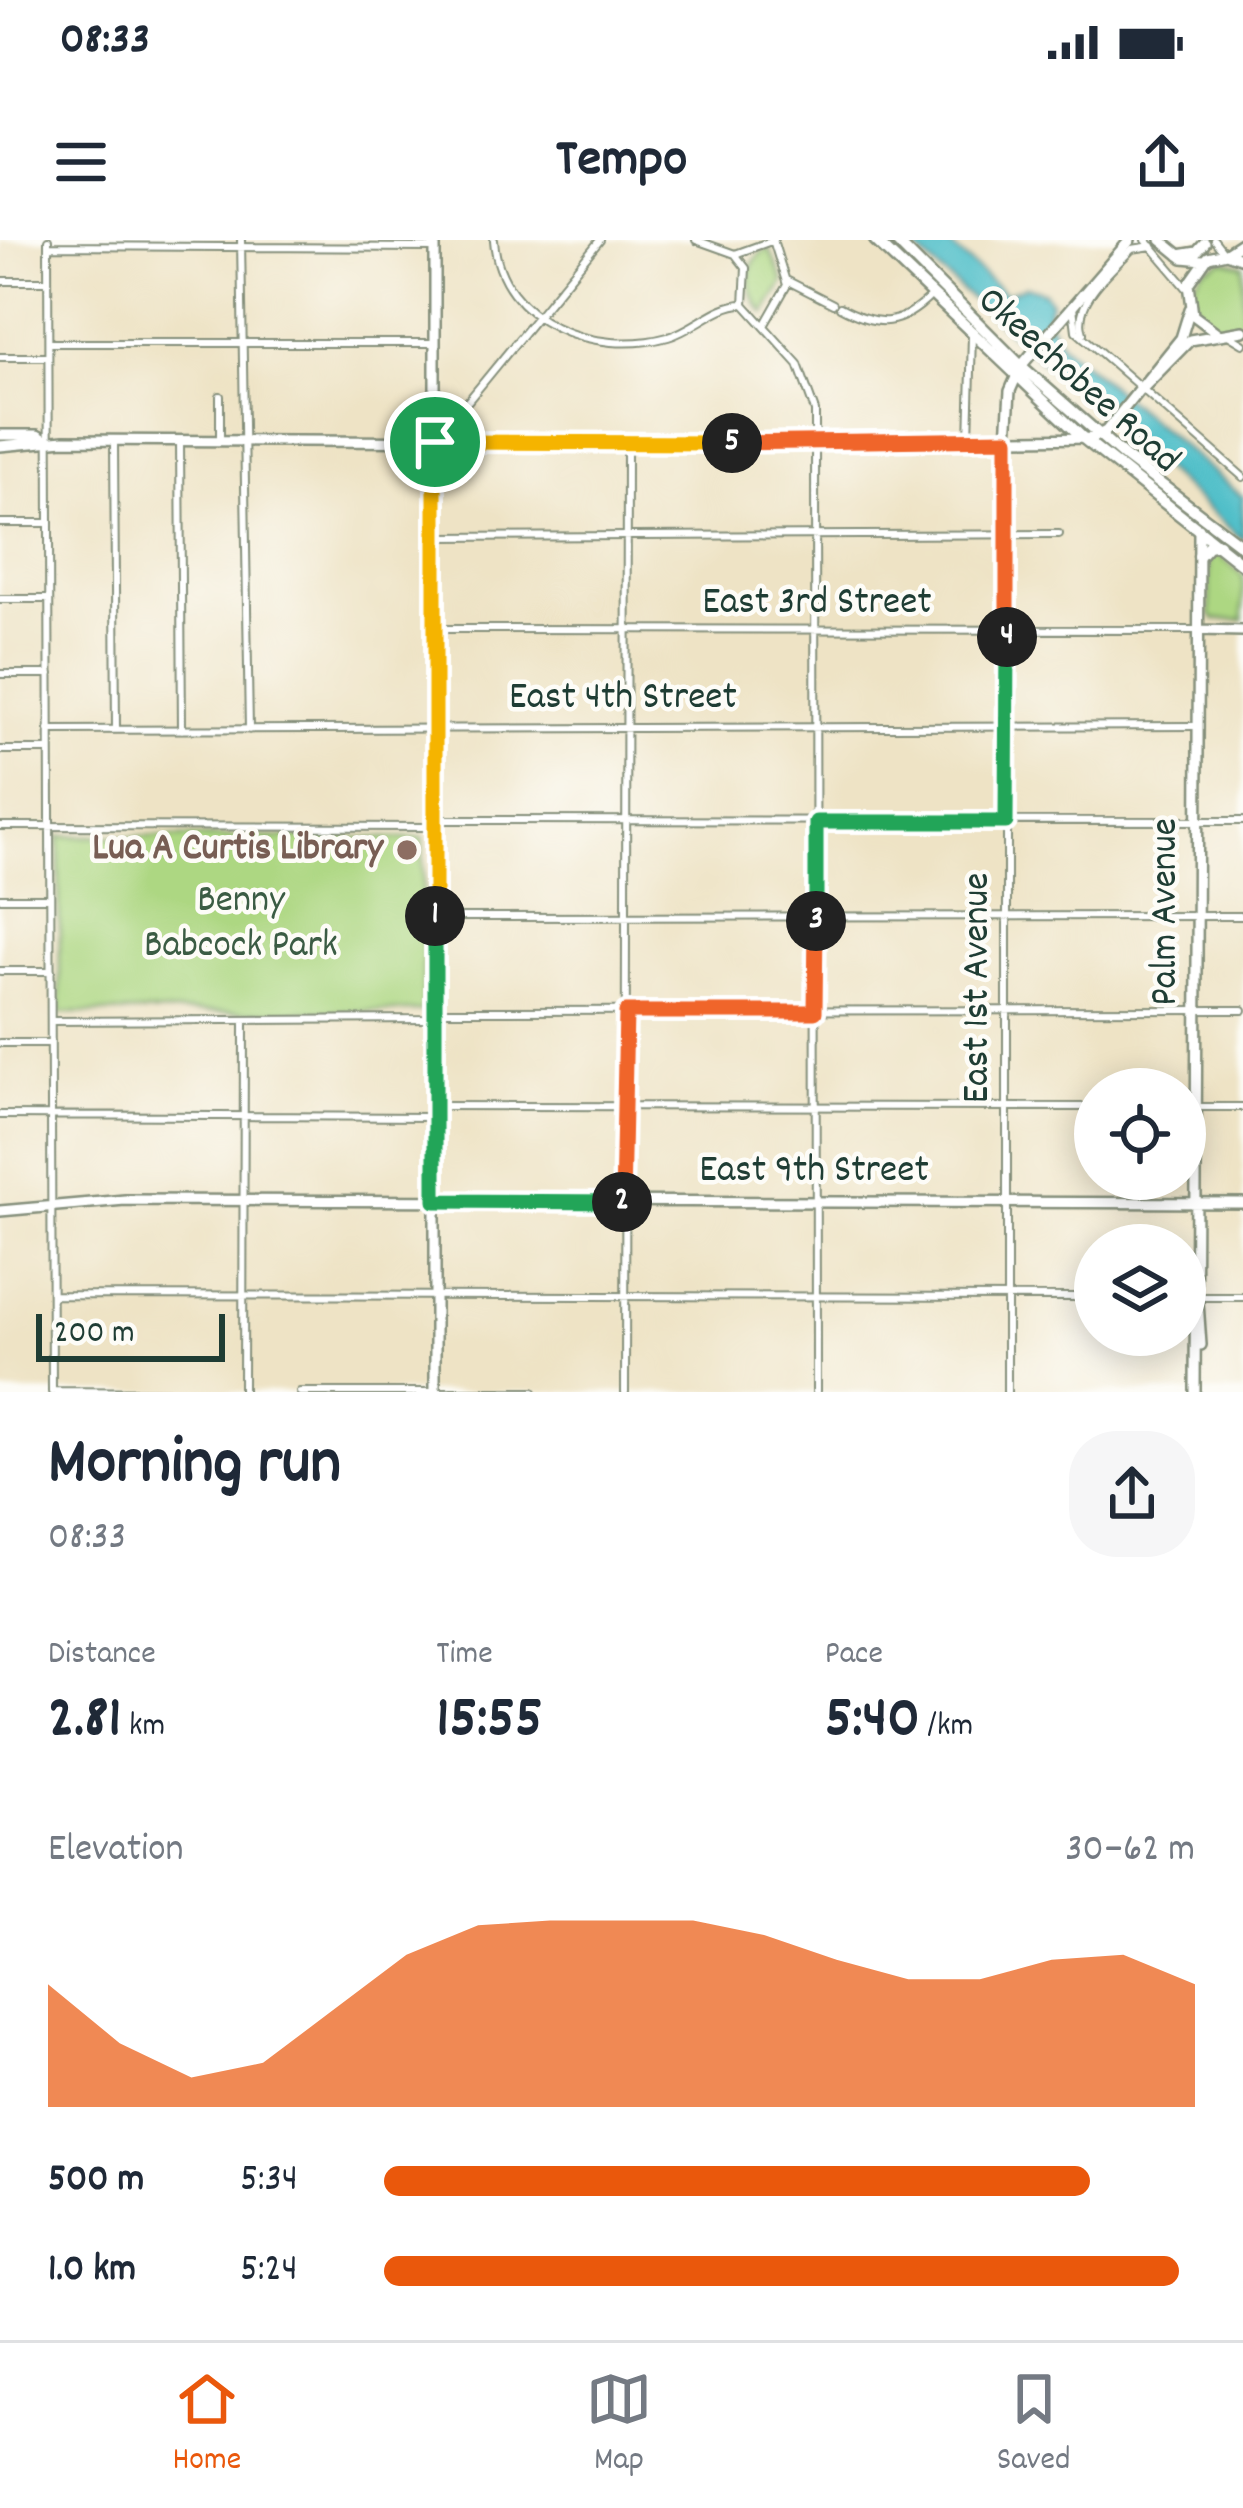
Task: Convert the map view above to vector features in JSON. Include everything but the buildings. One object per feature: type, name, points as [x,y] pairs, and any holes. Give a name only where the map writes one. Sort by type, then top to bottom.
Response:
[{"type":"highway","name":"Okeechobee Road","points":[[874,240],[972,334],[1243,547]]},
{"type":"highway","name":"Okeechobee Road","points":[[895,240],[1083,438],[1243,565]]},
{"type":"highway","points":[[1194,506],[1199,527]]},
{"type":"highway","points":[[1199,556],[1208,546],[1220,544]]},
{"type":"main road","points":[[1157,241],[1179,256],[1203,260],[1243,242]]},
{"type":"main road","points":[[1179,256],[1192,254],[1208,241]]},
{"type":"main road","points":[[1007,439],[1018,372],[1058,323],[1077,309],[1127,242]]},
{"type":"main road","points":[[435,244],[435,1392]]},
{"type":"main road","points":[[1225,253],[1243,259]]},
{"type":"main road","points":[[0,446],[114,440],[1083,438],[1100,435],[1112,424],[1185,333],[1188,290],[1203,260]]},
{"type":"main road","points":[[1190,309],[1200,323],[1224,335]]},
{"type":"main road","points":[[1142,389],[1187,343],[1243,331]]},
{"type":"main road","points":[[0,435],[37,435],[49,442]]},
{"type":"main road","name":"Palm Avenue","points":[[1193,1068],[1199,527]]},
{"type":"main road","points":[[1198,630],[1243,631]]},
{"type":"main road","name":"East 9th Street","points":[[0,1211],[125,1200],[1243,1203]]},
{"type":"main road","name":"Palm Avenue","points":[[1196,1224],[1197,1200]]},
{"type":"main road","name":"Palm Avenue","points":[[1195,1356],[1198,1392]]},
{"type":"street","points":[[494,240],[507,286],[537,316],[585,338],[639,343],[683,332],[726,307],[745,304]]},
{"type":"street","points":[[436,411],[466,404],[600,240]]},
{"type":"street","points":[[696,240],[735,254],[774,240],[787,281],[765,324]]},
{"type":"street","points":[[1108,270],[1135,247],[1157,241],[1188,290]]},
{"type":"street","points":[[1203,260],[1208,241],[1225,253]]},
{"type":"street","points":[[180,1392],[52,1391],[48,243],[435,244]]},
{"type":"street","points":[[241,243],[249,730]]},
{"type":"street","points":[[762,246],[747,274],[745,304],[807,381],[817,442],[816,1392]]},
{"type":"street","points":[[735,254],[747,274]]},
{"type":"street","points":[[0,281],[47,281]]},
{"type":"street","points":[[787,281],[871,322],[892,323],[910,316],[934,293]]},
{"type":"street","points":[[1077,309],[1072,322],[1084,337],[1243,477]]},
{"type":"street","points":[[969,440],[972,334]]},
{"type":"street","points":[[1224,335],[1243,344]]},
{"type":"street","points":[[48,343],[436,343]]},
{"type":"street","points":[[0,357],[48,357]]},
{"type":"street","points":[[220,396],[220,441]]},
{"type":"street","name":"East 1st Avenue","points":[[1007,439],[1007,1392]]},
{"type":"street","points":[[114,440],[116,730]]},
{"type":"street","points":[[180,440],[182,730]]},
{"type":"street","points":[[625,1392],[627,442]]},
{"type":"street","points":[[0,523],[49,523]]},
{"type":"street","points":[[435,537],[1059,534]]},
{"type":"street","points":[[0,599],[49,599]]},
{"type":"street","name":"East 3rd Street","points":[[435,628],[1198,630]]},
{"type":"street","points":[[0,674],[50,674]]},
{"type":"street","name":"East 4th Street","points":[[50,730],[1197,726]]},
{"type":"street","points":[[0,750],[49,750]]},
{"type":"street","points":[[0,826],[1243,821]]},
{"type":"street","points":[[0,898],[50,898]]},
{"type":"street","points":[[435,916],[1243,916]]},
{"type":"street","points":[[0,970],[51,970]]},
{"type":"street","points":[[51,1021],[626,1012],[1243,1010]]},
{"type":"street","points":[[243,1392],[244,1020]]},
{"type":"street","points":[[0,1043],[51,1043]]},
{"type":"street","points":[[0,1115],[242,1116],[627,1106],[1074,1107]]},
{"type":"street","points":[[1206,1107],[1243,1107]]},
{"type":"street","points":[[52,1295],[1074,1298]]},
{"type":"street","points":[[1206,1297],[1243,1297]]},
{"type":"street","points":[[300,1392],[533,1392]]},
{"type":"green space","points":[[769,248],[784,282],[765,313],[754,297],[750,279],[755,261]]},
{"type":"green space","points":[[1224,260],[1243,265],[1243,325],[1222,330],[1198,315],[1191,288],[1203,269]]},
{"type":"green space","points":[[1214,550],[1243,576],[1243,620],[1215,620],[1210,614],[1209,553]]},
{"type":"green space","name":"Benny Babcock Park","points":[[59,836],[423,838],[423,1011],[60,1013]]},
{"type":"water","points":[[905,240],[944,240],[1005,294],[1026,286],[1044,292],[1051,302],[1046,318],[1062,345],[1243,497],[1243,540]]},
{"type":"place","name":"Lua A Curtis Library","points":[[407,850]]},
{"type":"route","points":[[1007,439],[1006,822],[816,822],[815,1012],[626,1012],[626,1202],[435,1201],[435,442],[1007,439]]}]
